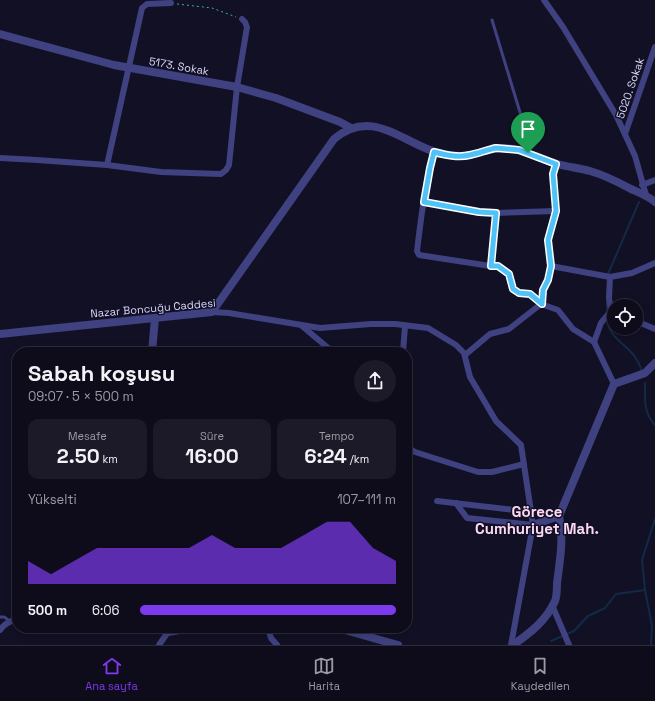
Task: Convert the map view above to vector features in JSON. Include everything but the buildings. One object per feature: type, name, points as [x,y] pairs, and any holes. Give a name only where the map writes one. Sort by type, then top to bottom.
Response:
[{"type":"street","points":[[544,0],[563,27],[616,115],[635,156],[646,195]]},
{"type":"street","points":[[107,165],[142,8],[150,3],[171,3]]},
{"type":"street","points":[[0,158],[107,165],[161,172],[221,174],[229,165],[237,87],[247,27],[242,19]]},
{"type":"street","name":"5173. Sokak","points":[[0,34],[128,68],[237,87],[276,98],[340,122],[351,128]]},
{"type":"street","name":"5020. Sokak","points":[[625,134],[655,47]]},
{"type":"street","points":[[212,312],[334,139],[342,132],[359,126],[380,128],[434,152],[447,155],[470,155],[486,150],[504,148],[519,150],[556,164],[598,174],[646,195],[655,202]]},
{"type":"street","points":[[434,152],[424,202],[417,252],[418,255],[498,266],[509,274],[513,289],[519,293],[530,294],[542,304],[558,310],[573,329],[594,342],[614,384]]},
{"type":"street","points":[[512,645],[533,526],[532,512],[521,445],[496,421],[470,377],[465,355],[490,334],[509,330],[542,304],[543,290],[548,280],[551,266],[548,240],[556,211],[553,174],[556,164]]},
{"type":"street","points":[[642,185],[655,180]]},
{"type":"street","points":[[424,202],[479,212],[496,213],[556,211]]},
{"type":"street","points":[[491,266],[496,213]]},
{"type":"street","points":[[551,266],[610,276],[632,273],[655,264]]},
{"type":"street","points":[[609,299],[610,276]]},
{"type":"street","name":"Nazar Boncuğu Caddesi","points":[[0,334],[212,312],[229,313],[320,328],[371,324],[428,328],[456,345],[465,355]]},
{"type":"street","points":[[594,342],[601,324],[607,317]]},
{"type":"street","points":[[152,347],[155,318]]},
{"type":"street","points":[[643,324],[655,329]]},
{"type":"street","points":[[300,325],[327,347]]},
{"type":"street","points":[[404,347],[406,326]]},
{"type":"street","points":[[512,645],[536,628],[555,600],[561,555],[561,527],[558,516],[614,384],[643,374],[655,363]]},
{"type":"street","points":[[412,450],[478,472],[492,472],[524,464]]},
{"type":"street","points":[[437,501],[532,512]]},
{"type":"street","points":[[456,503],[466,518],[533,526],[558,516]]},
{"type":"street","points":[[552,605],[569,645]]},
{"type":"street","points":[[0,630],[10,621]]},
{"type":"street","points":[[159,645],[164,633]]},
{"type":"street","points":[[269,633],[274,644]]},
{"type":"street","points":[[356,633],[398,645]]},
{"type":"lane","points":[[492,20],[529,142],[528,153]]},
{"type":"lane","points":[[0,617],[4,617],[10,621]]},
{"type":"path","points":[[171,3],[212,8],[242,19]]},
{"type":"waterway","points":[[608,274],[639,202]]},
{"type":"waterway","points":[[614,335],[635,357],[642,371]]},
{"type":"waterway","points":[[645,383],[645,400],[648,415],[655,425]]},
{"type":"waterway","points":[[651,645],[652,626],[645,590],[642,560],[655,519]]},
{"type":"waterway","points":[[551,641],[574,631],[588,616],[605,608],[616,594],[645,590]]},
{"type":"district","name":"Görece Cumhuriyet Mah.","points":[[537,520]]},
{"type":"route","points":[[496,148],[511,148],[528,153],[556,164],[553,174],[556,211],[548,240],[551,266],[548,280],[543,290],[542,304],[530,294],[519,293],[513,289],[509,274],[498,266],[491,266],[496,213],[479,212],[424,202],[434,152],[460,156],[496,148]]}]
